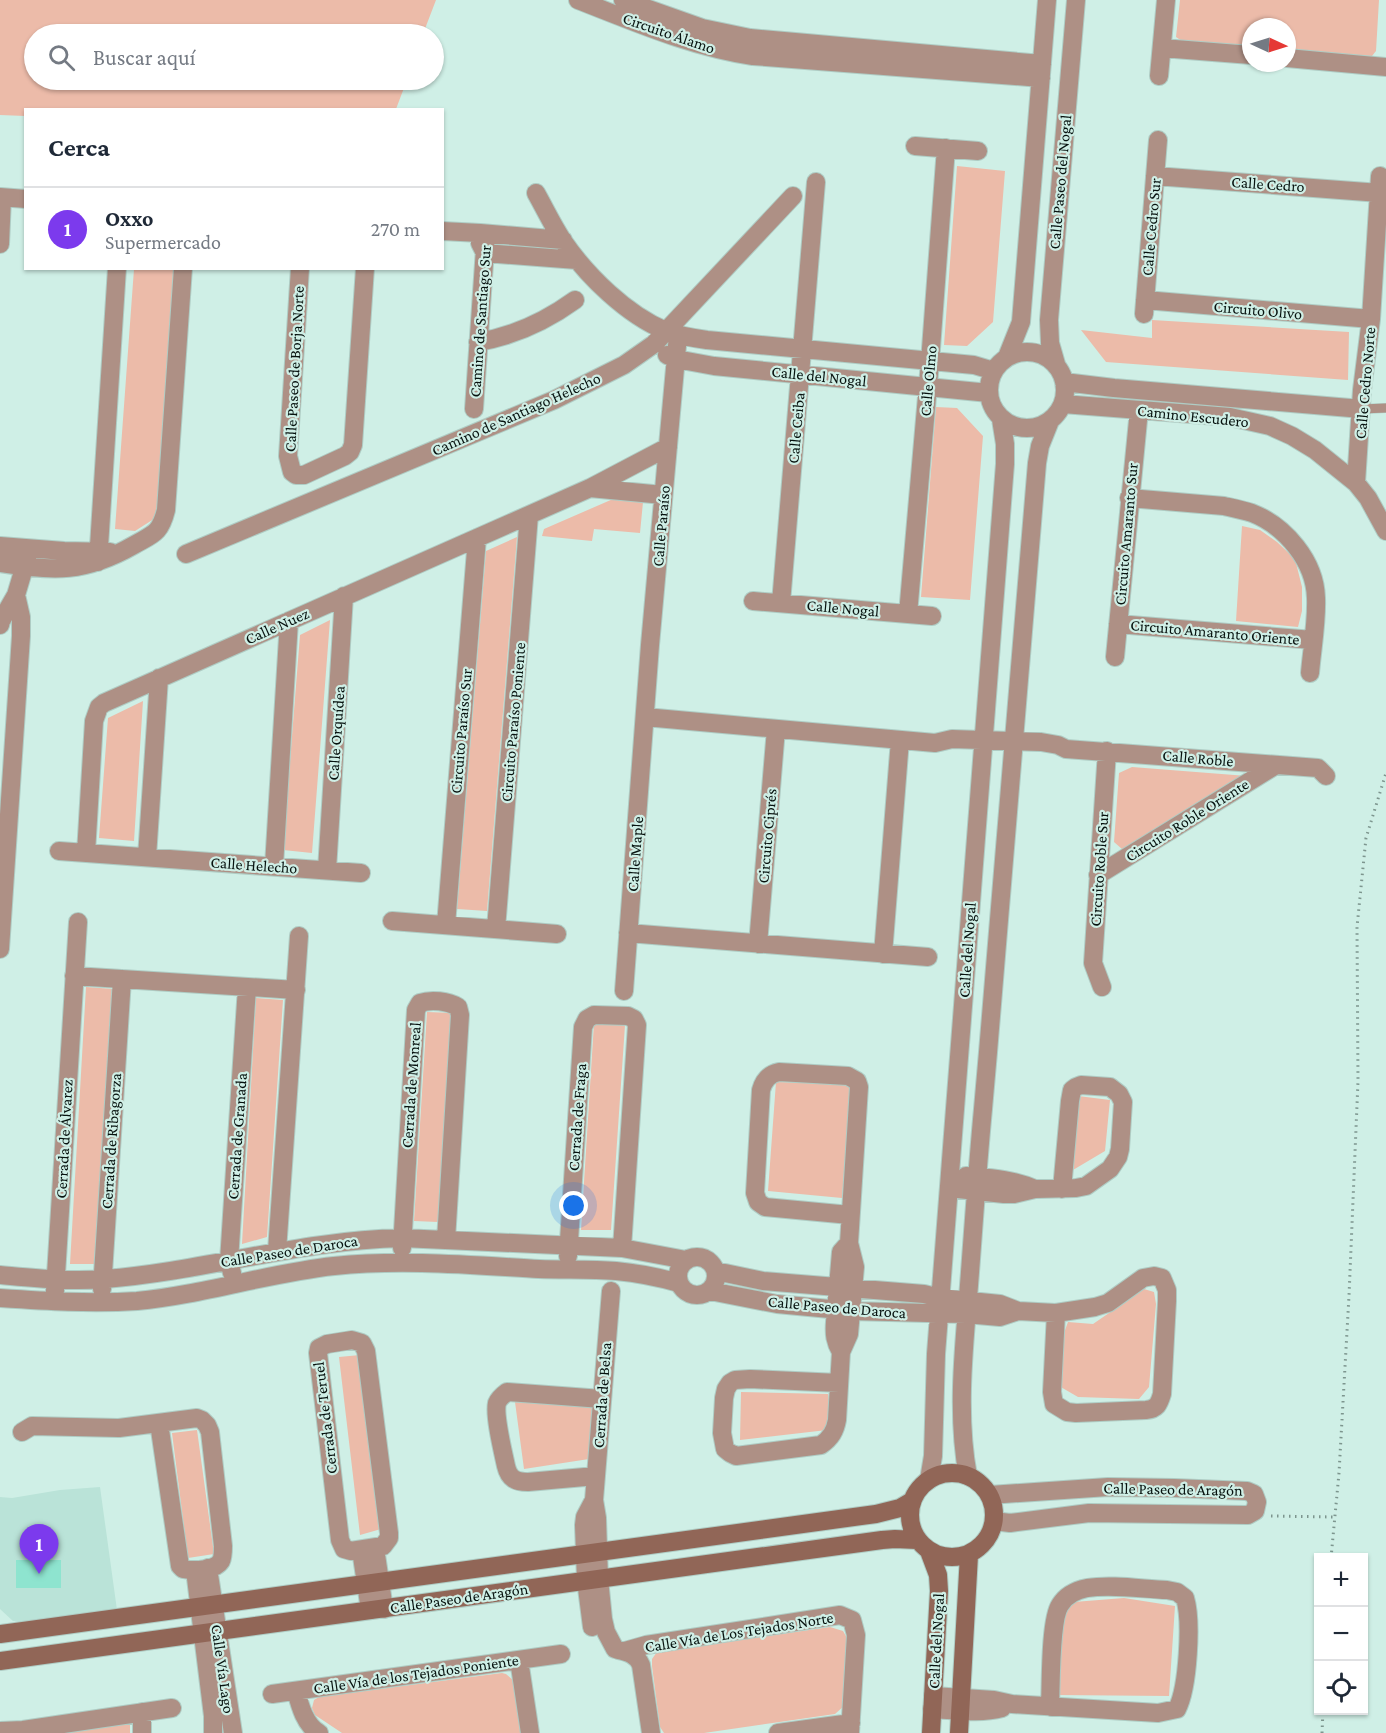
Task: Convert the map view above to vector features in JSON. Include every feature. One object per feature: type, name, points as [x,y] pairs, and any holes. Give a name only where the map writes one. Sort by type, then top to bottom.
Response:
[{"type":"street","name":"Circuito Álamo","points":[[623,0],[723,34],[829,54]]},
{"type":"street","name":"Calle Paseo del Nogal","points":[[1000,364],[1021,322],[1047,0]]},
{"type":"street","name":"Calle Paseo del Nogal","points":[[1056,364],[1050,343],[1049,320],[1076,0]]},
{"type":"street","points":[[1159,76],[1166,0]]},
{"type":"street","name":"Circuito Álamo","points":[[582,1],[699,45],[724,52],[753,56],[829,54],[1041,71]]},
{"type":"street","points":[[1162,48],[1242,54]]},
{"type":"street","points":[[1296,59],[1386,67]]},
{"type":"street","name":"Calle Cedro Sur","points":[[1144,307],[1158,140]]},
{"type":"street","points":[[915,146],[978,151]]},
{"type":"street","name":"Calle Olmo","points":[[908,614],[946,148]]},
{"type":"street","name":"Calle Cedro","points":[[1155,176],[1380,184]]},
{"type":"street","name":"Calle Ceiba","points":[[782,603],[816,182]]},
{"type":"street","name":"Calle Cedro Norte","points":[[1356,483],[1362,390],[1371,319],[1380,184]]},
{"type":"street","points":[[536,193],[577,260],[637,316],[666,337]]},
{"type":"street","name":"Camino de Santiago Helecho","points":[[186,554],[554,400],[609,374],[666,337],[793,196]]},
{"type":"street","points":[[0,244],[1,197],[24,199]]},
{"type":"street","points":[[444,231],[563,240]]},
{"type":"street","name":"Camino de Santiago Sur","points":[[474,409],[485,253],[480,234]]},
{"type":"street","points":[[485,253],[577,260]]},
{"type":"street","points":[[99,557],[117,270]]},
{"type":"street","points":[[0,563],[25,567],[76,568],[99,557],[120,553],[157,532],[163,525],[166,510],[183,270]]},
{"type":"street","name":"Calle Paseo de Borja Norte","points":[[300,270],[288,456],[292,472],[296,475],[304,475],[345,456],[353,445],[365,270]]},
{"type":"street","points":[[478,342],[514,334],[560,311],[575,300]]},
{"type":"street","name":"Circuito Olivo","points":[[1144,307],[1371,319]]},
{"type":"street","name":"Calle del Nogal","points":[[666,337],[930,362],[1000,364]]},
{"type":"street","name":"Calle Paraíso","points":[[645,717],[676,359],[666,337]]},
{"type":"street","points":[[1017,353],[1037,353],[1046,356],[1056,364],[1064,382],[1065,393],[1063,404],[1057,415],[1050,421],[1038,427],[1014,426],[995,412],[988,393],[991,378],[1000,364],[1017,353]]},
{"type":"street","name":"Calle del Nogal","points":[[676,359],[714,366],[988,393]]},
{"type":"street","name":"Camino Escudero","points":[[1064,382],[1362,409]]},
{"type":"street","name":"Camino Escudero","points":[[1063,404],[1230,417],[1270,426],[1315,450],[1356,483],[1368,498],[1386,531]]},
{"type":"street","name":"Circuito Amaranto Sur","points":[[1115,657],[1138,410]]},
{"type":"street","name":"Calle del Nogal","points":[[929,1480],[933,1456],[936,1354],[1005,464],[1002,419]]},
{"type":"street","name":"Calle del Nogal","points":[[968,1476],[964,1458],[962,1425],[967,1307],[976,1184],[1015,747],[1037,463],[1040,446],[1050,421]]},
{"type":"street","name":"Calle Nuez","points":[[86,853],[94,721],[99,707],[110,699],[590,488],[668,447]]},
{"type":"street","name":"Calle Nuez","points":[[590,488],[663,495]]},
{"type":"street","points":[[1130,498],[1224,506],[1253,513],[1286,535],[1299,550],[1314,580],[1316,598],[1310,673]]},
{"type":"street","name":"Circuito Paraíso Poniente","points":[[496,929],[529,514]]},
{"type":"street","name":"Circuito Paraíso Sur","points":[[446,925],[477,538]]},
{"type":"street","points":[[0,546],[99,557]]},
{"type":"street","points":[[0,622],[16,595],[30,548]]},
{"type":"street","points":[[0,949],[4,835],[21,617],[16,595]]},
{"type":"street","name":"Calle Orquídea","points":[[327,870],[344,596]]},
{"type":"street","name":"Calle Nogal","points":[[753,601],[932,616]]},
{"type":"street","points":[[0,622],[21,617]]},
{"type":"street","points":[[274,866],[289,621]]},
{"type":"street","name":"Circuito Amaranto Oriente","points":[[1118,624],[1313,640]]},
{"type":"street","points":[[147,857],[159,678]]},
{"type":"street","points":[[645,717],[935,743],[952,739],[983,745]]},
{"type":"street","name":"Calle Maple","points":[[624,991],[645,717]]},
{"type":"street","name":"Circuito Ciprés","points":[[758,944],[776,729]]},
{"type":"street","points":[[883,954],[900,740]]},
{"type":"street","name":"Calle Roble","points":[[983,745],[1015,747],[1049,754],[1066,749],[1107,751],[1318,768],[1326,776]]},
{"type":"street","name":"Circuito Roble Sur","points":[[1102,987],[1094,963],[1107,751]]},
{"type":"street","name":"Circuito Roble Oriente","points":[[1098,875],[1276,765]]},
{"type":"street","name":"Calle Helecho","points":[[59,851],[361,873]]},
{"type":"street","points":[[392,921],[557,934]]},
{"type":"street","name":"Cerrada de Álvarez","points":[[55,1302],[78,922]]},
{"type":"street","points":[[628,933],[928,957]]},
{"type":"street","points":[[277,1251],[299,936]]},
{"type":"street","points":[[74,976],[296,990]]},
{"type":"street","name":"Cerrada de Ribagorza","points":[[101,1302],[122,979]]},
{"type":"street","name":"Cerrada de Granada","points":[[234,1284],[229,1261],[247,987]]},
{"type":"street","name":"Cerrada de Monreal","points":[[402,1262],[416,1010],[426,1001],[452,1003],[459,1007],[460,1015],[446,1240]]},
{"type":"street","name":"Cerrada de Fraga","points":[[567,1270],[584,1027],[587,1019],[594,1015],[628,1016],[634,1019],[637,1025],[622,1248]]},
{"type":"street","points":[[839,1383],[735,1380],[726,1389],[724,1398],[722,1433],[726,1449],[736,1456],[821,1445],[828,1440],[835,1430],[839,1383],[841,1352],[836,1345],[834,1333],[843,1311],[845,1288],[855,1267],[849,1243],[859,1094],[857,1081],[848,1076],[779,1072],[767,1077],[761,1090],[755,1193],[758,1202],[765,1207],[850,1215]]},
{"type":"street","points":[[950,1181],[976,1184],[1014,1194],[1035,1189],[1062,1189],[1086,1186],[1110,1169],[1118,1157],[1123,1102],[1119,1094],[1110,1087],[1081,1085],[1072,1090],[1062,1189]]},
{"type":"street","name":"Calle Paseo de Daroca","points":[[0,1275],[56,1279],[102,1279],[229,1261],[332,1242],[402,1238],[622,1248],[686,1260]]},
{"type":"street","points":[[332,1242],[334,1266]]},
{"type":"street","points":[[704,1258],[710,1262],[716,1273],[714,1286],[710,1291],[698,1295],[686,1293],[679,1283],[678,1270],[686,1260],[704,1258]]},
{"type":"street","name":"Calle Paseo de Daroca","points":[[0,1298],[55,1302],[101,1302],[161,1298],[334,1266],[402,1262],[616,1271],[679,1283]]},
{"type":"street","name":"Calle Paseo de Daroca","points":[[716,1273],[763,1281],[924,1294],[940,1306]]},
{"type":"street","name":"Calle Paseo de Daroca","points":[[710,1291],[777,1304],[843,1311],[940,1306],[967,1307],[999,1317],[1018,1311],[1056,1313],[1095,1307],[1108,1303],[1143,1278],[1154,1276],[1162,1278],[1167,1290],[1162,1394],[1158,1406],[1153,1409],[1076,1413],[1067,1412],[1054,1404],[1052,1392],[1056,1313]]},
{"type":"street","name":"Cerrada de Belsa","points":[[611,1291],[594,1500],[597,1518],[591,1552],[596,1642],[604,1648],[620,1650]]},
{"type":"street","name":"Cerrada de Teruel","points":[[352,1340],[362,1343],[366,1351],[389,1533],[383,1546],[368,1549],[348,1550],[342,1546],[340,1540],[318,1353],[319,1348],[327,1344],[352,1340]]},
{"type":"street","points":[[596,1476],[528,1482],[512,1479],[506,1466],[497,1403],[507,1392],[602,1399]]},
{"type":"street","points":[[22,1432],[32,1426],[119,1428],[197,1418],[202,1420],[210,1432],[223,1554],[220,1563],[202,1569],[183,1569],[179,1560],[159,1423]]},
{"type":"street","points":[[954,1473],[968,1476],[990,1495],[994,1508],[994,1521],[990,1534],[981,1546],[969,1554],[956,1558],[942,1557],[923,1546],[911,1528],[912,1501],[919,1489],[929,1480],[941,1474],[954,1473]]},
{"type":"street","name":"Calle Paseo de Aragón","points":[[990,1495],[1097,1487],[1251,1491],[1256,1498],[1257,1508],[1248,1515],[1089,1513],[1010,1523],[994,1521]]},
{"type":"street","name":"Calle Paseo de Aragón","points":[[0,1634],[876,1514],[900,1508],[912,1501]]},
{"type":"street","name":"Calle Paseo de Aragón","points":[[0,1661],[882,1540],[895,1539],[923,1546]]},
{"type":"street","name":"Calle del Nogal","points":[[923,1546],[938,1575],[939,1591],[931,1733]]},
{"type":"street","points":[[368,1549],[377,1609]]},
{"type":"street","name":"Calle del Nogal","points":[[959,1733],[969,1554]]},
{"type":"street","name":"Calle Vía Lago","points":[[202,1569],[210,1632],[233,1733]]},
{"type":"street","points":[[932,1703],[961,1704],[994,1710],[1012,1704],[1050,1707],[1158,1713],[1177,1709],[1184,1689],[1190,1617],[1185,1598],[1177,1592],[1167,1590],[1106,1587],[1082,1589],[1067,1597],[1059,1606],[1054,1628],[1050,1707]]},
{"type":"street","name":"Calle Vía de Los Tejados Norte","points":[[620,1650],[840,1615],[847,1616],[852,1620],[856,1635],[850,1728]]},
{"type":"street","name":"Calle Vía Lago","points":[[210,1632],[213,1733]]},
{"type":"street","points":[[620,1650],[638,1659],[641,1665],[651,1733]]},
{"type":"street","name":"Calle Vía de los Tejados Poniente","points":[[272,1694],[561,1654]]},
{"type":"street","points":[[519,1660],[530,1733]]},
{"type":"street","points":[[296,1691],[305,1718],[313,1730],[319,1733]]},
{"type":"street","points":[[0,1731],[23,1731],[172,1708]]},
{"type":"street","points":[[142,1712],[142,1733]]},
{"type":"street","points":[[778,1733],[850,1728]]},
{"type":"lane","points":[[1362,409],[1386,408]]},
{"type":"path","points":[[1331,1553],[1349,1296],[1358,1081],[1358,927],[1366,838],[1386,773]]},
{"type":"path","points":[[1255,1511],[1265,1516],[1334,1517]]},
{"type":"path","points":[[1322,1733],[1323,1715]]},
{"type":"shaded area","points":[[0,0],[436,0],[427,24],[24,24],[24,90],[403,90],[396,108],[24,108],[24,116],[0,115]]},
{"type":"shaded area","points":[[1180,0],[1379,0],[1376,51],[1372,56],[1296,51],[1296,18],[1242,18],[1242,46],[1185,43],[1176,37]]},
{"type":"shaded area","points":[[957,166],[1005,171],[993,322],[967,346],[944,345]]},
{"type":"shaded area","points":[[134,270],[175,270],[157,517],[135,531],[115,529]]},
{"type":"shaded area","points":[[1152,320],[1349,332],[1348,380],[1106,362],[1081,330],[1152,338]]},
{"type":"shaded area","points":[[936,407],[957,408],[983,436],[970,600],[921,597]]},
{"type":"shaded area","points":[[613,499],[643,502],[640,533],[594,529],[592,541],[542,536],[544,529]]},
{"type":"shaded area","points":[[1242,526],[1260,530],[1295,559],[1302,587],[1302,611],[1298,627],[1236,621]]},
{"type":"shaded area","points":[[517,537],[487,911],[457,909],[486,551]]},
{"type":"shaded area","points":[[330,620],[312,853],[283,850],[300,635]]},
{"type":"shaded area","points":[[143,701],[134,841],[99,838],[108,718]]},
{"type":"shaded area","points":[[1132,767],[1247,776],[1122,849],[1114,842],[1119,773]]},
{"type":"shaded area","points":[[86,987],[113,989],[94,1264],[70,1264]]},
{"type":"shaded area","points":[[256,998],[283,1000],[267,1237],[242,1244]]},
{"type":"shaded area","points":[[427,1012],[453,1013],[438,1222],[414,1221]]},
{"type":"shaded area","points":[[594,1023],[625,1025],[611,1230],[581,1230]]},
{"type":"shaded area","points":[[776,1082],[851,1084],[842,1198],[768,1191]]},
{"type":"shaded area","points":[[1078,1096],[1110,1100],[1105,1151],[1073,1170]]},
{"type":"shaded area","points":[[1144,1289],[1154,1292],[1156,1304],[1149,1387],[1139,1399],[1078,1397],[1059,1386],[1064,1333],[1068,1322],[1093,1324]]},
{"type":"shaded area","points":[[360,1355],[381,1529],[360,1535],[339,1357]]},
{"type":"shaded area","points":[[741,1392],[828,1394],[831,1411],[827,1430],[740,1440]]},
{"type":"shaded area","points":[[515,1402],[594,1407],[589,1459],[524,1469]]},
{"type":"shaded area","points":[[197,1430],[214,1554],[188,1558],[172,1433]]},
{"type":"shaded area","points":[[100,1487],[117,1610],[22,1622],[13,1621],[0,1609],[0,1497],[12,1498],[60,1490]]},
{"type":"shaded area","points":[[1124,1598],[1175,1606],[1169,1696],[1055,1695],[1059,1622],[1074,1602]]},
{"type":"shaded area","points":[[830,1627],[843,1631],[847,1638],[844,1706],[835,1714],[704,1733],[664,1733],[660,1727],[652,1666],[652,1659],[657,1652]]},
{"type":"shaded area","points":[[502,1673],[514,1681],[522,1733],[342,1733],[315,1715],[312,1708],[314,1700],[319,1697]]},
{"type":"shaded area","points":[[130,1723],[130,1733],[54,1733]]},
{"type":"building","points":[[16,1560],[61,1560],[61,1588],[16,1588]]},
{"type":"place","name":"Oxxo","points":[[39,1574]]}]
